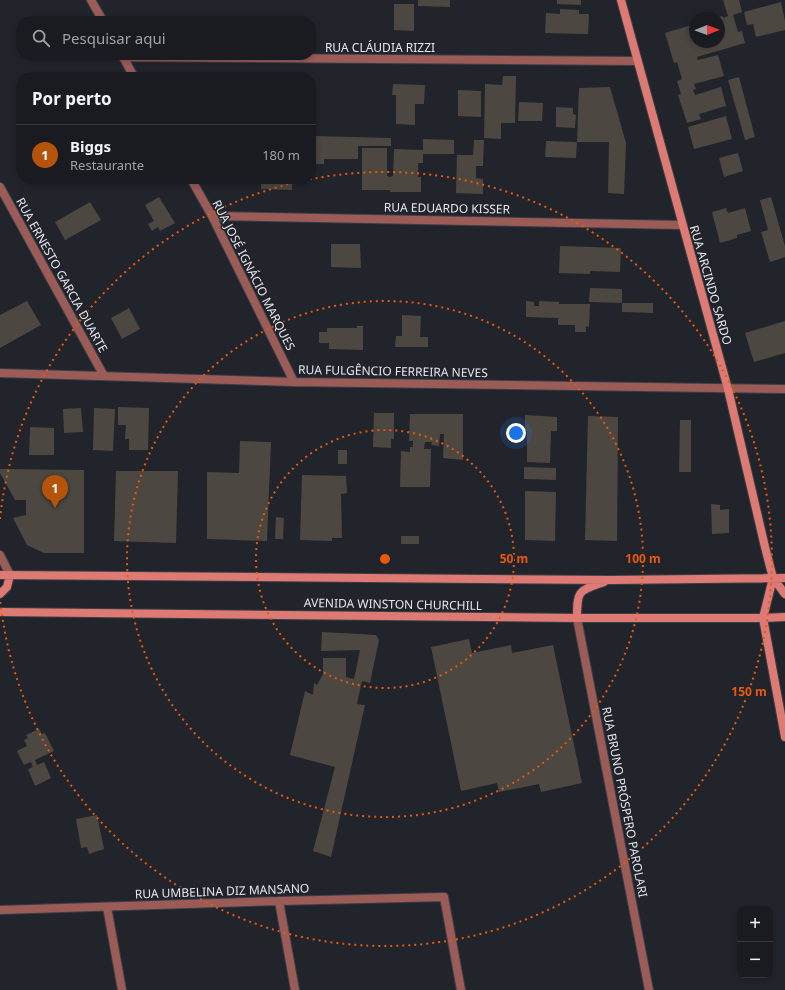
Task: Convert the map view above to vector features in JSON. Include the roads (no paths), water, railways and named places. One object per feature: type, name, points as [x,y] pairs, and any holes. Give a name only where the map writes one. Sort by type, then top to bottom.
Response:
[{"type":"main road","name":"RUA ARCINDO SARDO","points":[[621,0],[728,389],[764,547],[773,578]]},
{"type":"main road","points":[[0,575],[611,580],[785,578]]},
{"type":"main road","points":[[0,594],[7,587],[10,575]]},
{"type":"main road","points":[[773,578],[785,594]]},
{"type":"main road","points":[[773,578],[763,618],[785,737]]},
{"type":"main road","points":[[577,618],[579,595],[584,589],[611,580]]},
{"type":"main road","name":"AVENIDA WINSTON CHURCHILL","points":[[0,612],[577,618],[785,617]]},
{"type":"street","points":[[91,0],[99,16]]},
{"type":"street","name":"RUA CLÁUDIA RIZZI","points":[[316,58],[637,61]]},
{"type":"street","points":[[124,60],[131,72]]},
{"type":"street","name":"RUA JOSÉ IGNÁCIO MARQUES","points":[[194,184],[212,216],[294,382]]},
{"type":"street","name":"RUA ERNESTO GARCIA DUARTE","points":[[0,187],[104,376]]},
{"type":"street","name":"RUA EDUARDO KISSER","points":[[212,216],[682,224]]},
{"type":"street","name":"RUA FULGÊNCIO FERREIRA NEVES","points":[[0,373],[294,382],[785,389]]},
{"type":"street","points":[[0,555],[10,575]]},
{"type":"street","name":"RUA BRUNO PRÓSPERO PAROLARI","points":[[577,618],[650,990]]},
{"type":"street","name":"RUA UMBELINA DIZ MANSANO","points":[[0,910],[280,901],[444,898],[461,990]]},
{"type":"street","points":[[280,901],[295,990]]},
{"type":"street","points":[[106,907],[122,990]]},
{"type":"place","name":"Biggs","points":[[55,508]]}]
